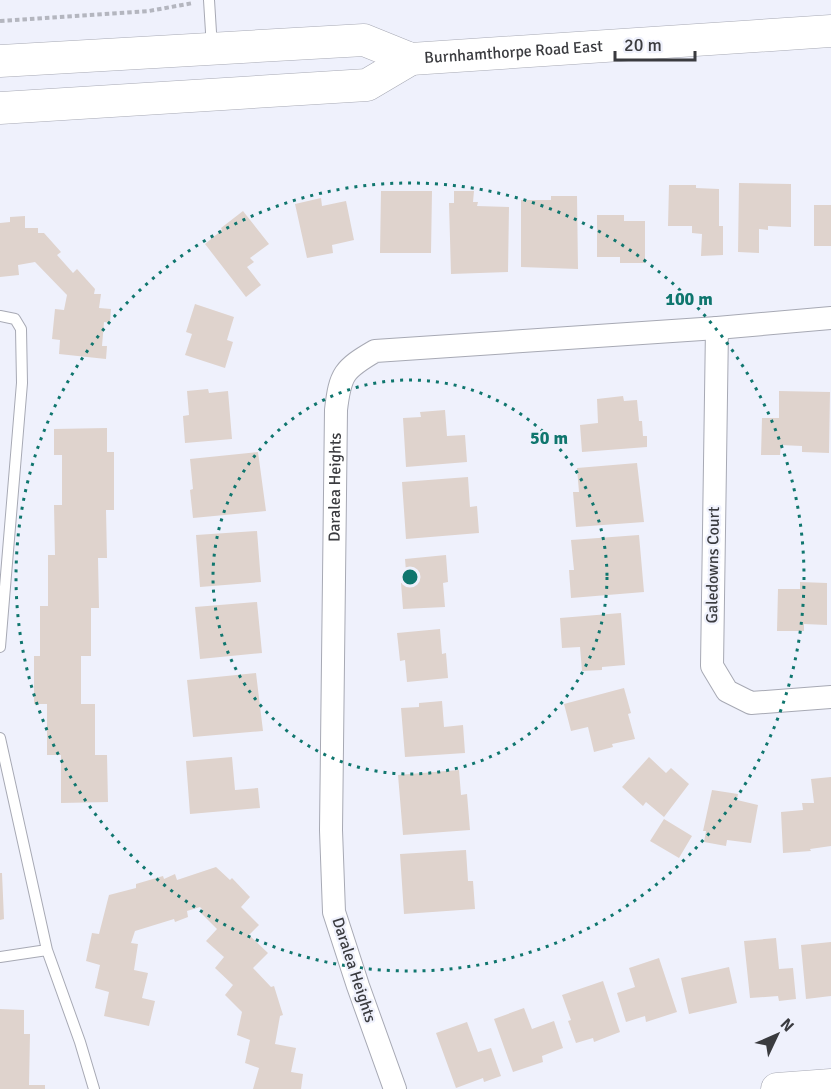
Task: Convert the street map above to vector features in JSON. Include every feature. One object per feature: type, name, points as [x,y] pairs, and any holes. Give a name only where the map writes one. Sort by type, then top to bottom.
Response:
[{"type":"main road","name":"Burnhamthorpe Road East","points":[[0,61],[364,40],[411,59],[831,31]]},
{"type":"main road","name":"Burnhamthorpe Road East","points":[[0,108],[367,85],[411,59]]},
{"type":"main road","points":[[777,1089],[831,1085]]},
{"type":"street","name":"Daralea Heights","points":[[394,1089],[334,912],[331,830],[336,410],[339,384],[354,363],[375,351],[831,318]]},
{"type":"street","name":"Galedowns Court","points":[[717,328],[712,666],[727,691],[751,703],[831,697]]},
{"type":"lane","points":[[209,0],[212,49]]},
{"type":"lane","points":[[0,316],[15,319],[21,329],[22,383],[0,647]]},
{"type":"lane","points":[[0,738],[47,950],[94,1089]]},
{"type":"lane","points":[[0,957],[47,950]]},
{"type":"path","points":[[0,21],[148,11],[180,4]]},
{"type":"building","points":[[739,183],[791,184],[791,227],[768,226],[768,230],[759,229],[759,253],[738,252]]},
{"type":"building","points":[[669,185],[696,185],[696,188],[719,189],[719,226],[723,226],[723,255],[701,256],[702,234],[692,233],[692,226],[668,226]]},
{"type":"building","points":[[381,191],[432,191],[431,253],[380,253]]},
{"type":"building","points":[[454,191],[474,191],[473,202],[478,202],[477,206],[509,207],[508,272],[451,274],[449,203],[454,203]]},
{"type":"building","points":[[551,196],[577,196],[578,269],[521,267],[521,200],[551,200]]},
{"type":"building","points":[[321,198],[322,206],[346,201],[354,240],[332,245],[333,253],[307,258],[295,204]]},
{"type":"building","points":[[814,205],[831,205],[831,246],[814,246]]},
{"type":"building","points":[[243,211],[269,244],[250,258],[254,262],[247,267],[261,285],[246,297],[205,244]]},
{"type":"building","points":[[597,215],[624,215],[624,221],[645,221],[645,263],[620,263],[620,257],[597,257]]},
{"type":"building","points":[[25,216],[25,228],[38,228],[38,233],[44,233],[61,252],[57,255],[73,273],[77,269],[95,289],[94,294],[101,294],[99,308],[111,309],[110,323],[104,322],[102,346],[107,346],[106,359],[59,354],[60,340],[52,339],[55,309],[64,310],[67,295],[35,262],[18,265],[19,275],[0,277],[0,223],[10,222],[10,217]]},
{"type":"building","points":[[195,304],[234,317],[227,340],[233,342],[225,368],[185,355],[192,334],[186,332]]},
{"type":"building","points":[[208,389],[209,393],[228,391],[232,439],[185,443],[183,416],[189,415],[187,391]]},
{"type":"building","points":[[779,391],[830,392],[829,453],[802,452],[802,446],[781,445],[780,455],[761,455],[762,418],[779,418]]},
{"type":"building","points":[[623,396],[624,401],[637,400],[639,421],[642,421],[643,436],[647,436],[647,447],[582,452],[580,425],[598,423],[597,399]]},
{"type":"building","points":[[445,410],[447,436],[465,435],[467,462],[406,467],[403,418],[421,417],[420,412]]},
{"type":"building","points":[[107,428],[107,452],[114,452],[114,510],[106,510],[107,558],[98,558],[99,608],[91,608],[91,656],[81,656],[81,704],[95,704],[95,755],[107,755],[108,802],[61,803],[61,755],[47,755],[47,704],[34,704],[34,656],[40,656],[40,606],[48,606],[48,555],[55,555],[54,505],[62,505],[62,455],[54,455],[54,429]]},
{"type":"building","points":[[258,452],[266,511],[193,518],[190,459]]},
{"type":"building","points":[[637,463],[644,522],[576,527],[573,492],[579,492],[577,468]]},
{"type":"building","points":[[468,477],[470,507],[477,506],[479,533],[406,539],[402,482]]},
{"type":"building","points":[[257,531],[261,582],[200,587],[196,535]]},
{"type":"building","points":[[639,535],[644,592],[571,598],[569,570],[574,570],[571,540]]},
{"type":"building","points":[[446,555],[448,582],[443,583],[445,607],[403,609],[401,583],[407,583],[405,559]]},
{"type":"building","points":[[800,582],[827,583],[827,625],[804,624],[804,631],[777,631],[778,589],[800,589]]},
{"type":"building","points":[[257,602],[262,653],[200,659],[195,607]]},
{"type":"building","points":[[621,613],[625,665],[582,671],[580,647],[562,648],[560,618]]},
{"type":"building","points":[[440,629],[442,654],[446,653],[448,678],[407,682],[405,660],[400,661],[397,633]]},
{"type":"building","points":[[256,673],[263,731],[193,737],[187,680]]},
{"type":"building","points":[[624,688],[635,739],[612,744],[613,747],[594,752],[588,727],[571,731],[564,704]]},
{"type":"building","points":[[442,701],[444,727],[463,725],[465,753],[405,757],[401,708],[419,707],[419,703]]},
{"type":"building","points":[[232,757],[235,790],[258,788],[260,808],[190,814],[186,761]]},
{"type":"building","points":[[649,757],[666,773],[671,768],[689,784],[664,817],[646,802],[643,806],[622,787]]},
{"type":"building","points":[[459,770],[461,795],[467,794],[470,830],[403,835],[398,775]]},
{"type":"building","points":[[831,777],[831,846],[810,849],[811,851],[783,853],[781,812],[803,810],[802,803],[814,803],[811,779]]},
{"type":"building","points":[[712,790],[738,794],[737,800],[758,805],[751,843],[727,840],[726,846],[704,842],[706,831],[703,831]]},
{"type":"building","points":[[664,819],[692,836],[679,858],[650,841]]},
{"type":"building","points":[[466,850],[468,881],[473,881],[475,909],[404,914],[400,854]]},
{"type":"building","points":[[216,867],[230,880],[232,878],[250,897],[241,907],[259,925],[249,935],[268,953],[253,968],[271,987],[274,986],[283,1015],[280,1016],[275,1044],[296,1048],[291,1072],[303,1074],[301,1089],[253,1089],[259,1068],[245,1063],[250,1040],[237,1035],[242,1012],[225,995],[233,985],[215,968],[224,957],[206,941],[217,929],[200,912],[202,909],[200,907],[187,911],[188,917],[175,922],[174,919],[135,931],[131,943],[138,944],[134,970],[148,973],[142,998],[155,1001],[149,1026],[104,1016],[109,992],[95,988],[100,965],[86,961],[92,933],[99,934],[109,895],[136,888],[136,884],[163,876],[164,879],[175,874],[177,880]]},
{"type":"building","points":[[0,873],[2,873],[4,919],[0,920]]},
{"type":"building","points":[[776,938],[779,969],[793,968],[796,999],[779,1001],[778,996],[750,998],[744,941]]},
{"type":"building","points":[[831,942],[831,996],[806,999],[801,945]]},
{"type":"building","points":[[659,958],[677,1012],[646,1022],[645,1016],[626,1022],[617,993],[635,987],[629,968]]},
{"type":"building","points":[[729,967],[737,1003],[689,1014],[681,978]]},
{"type":"building","points":[[603,981],[620,1032],[594,1042],[593,1038],[576,1043],[562,995]]},
{"type":"building","points":[[524,1008],[532,1029],[554,1021],[563,1048],[542,1056],[543,1062],[513,1072],[494,1019]]},
{"type":"building","points":[[0,1009],[24,1010],[24,1034],[30,1034],[29,1085],[45,1085],[45,1089],[0,1089]]},
{"type":"building","points":[[467,1022],[478,1052],[491,1048],[501,1076],[484,1082],[483,1078],[456,1088],[436,1033]]}]
